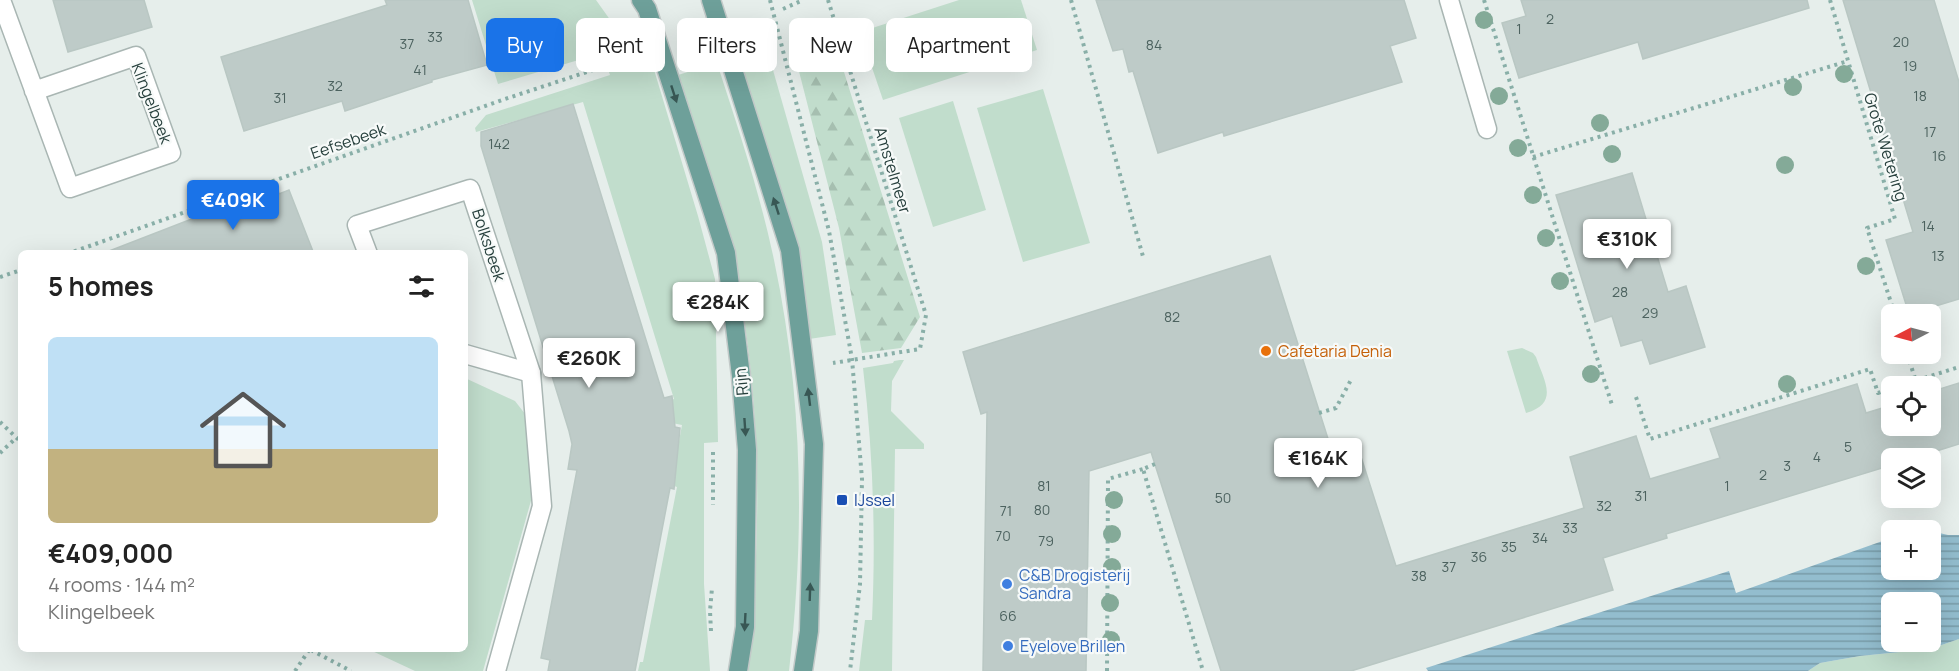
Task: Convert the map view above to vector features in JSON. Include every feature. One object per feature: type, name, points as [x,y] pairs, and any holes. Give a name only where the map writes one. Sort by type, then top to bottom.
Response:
[{"type":"main road","name":"Rijn","points":[[641,0],[647,9],[726,253],[741,376],[747,450],[745,627],[738,671]]},
{"type":"main road","points":[[711,0],[790,250],[814,444],[809,631],[803,671]]},
{"type":"street","name":"Klingelbeek","points":[[1,0],[34,91],[70,188],[171,153],[136,56],[34,91]]},
{"type":"street","points":[[1449,0],[1487,129]]},
{"type":"street","name":"Bolksbeek","points":[[366,250],[357,225],[470,189],[531,373],[542,506],[495,671]]},
{"type":"street","points":[[468,355],[531,373]]},
{"type":"path","points":[[783,9],[803,0]]},
{"type":"path","name":"Amstelmeer","points":[[828,0],[926,315],[920,349],[862,358]]},
{"type":"path","points":[[1071,0],[1144,260]]},
{"type":"path","points":[[1484,0],[1612,405]]},
{"type":"path","name":"Grote Wetering","points":[[1830,0],[1895,219],[1867,228],[1891,304]]},
{"type":"path","points":[[1533,157],[1848,61]]},
{"type":"path","name":"Eefsebeek","points":[[77,250],[587,72]]},
{"type":"path","points":[[0,277],[18,271]]},
{"type":"path","points":[[1931,376],[1959,367]]},
{"type":"path","points":[[1636,397],[1650,439],[1870,369],[1878,393],[1881,392]]},
{"type":"path","points":[[1318,413],[1336,408],[1352,378]]},
{"type":"path","points":[[0,422],[16,438],[0,453]]},
{"type":"path","points":[[1107,671],[1108,479],[1155,464]]},
{"type":"path","points":[[1143,469],[1203,671]]},
{"type":"path","points":[[295,671],[309,652]]},
{"type":"path","points":[[314,652],[351,671]]},
{"type":"green space","points":[[472,0],[596,0],[609,18],[576,18],[576,61],[564,64],[564,18],[486,18],[486,45]]},
{"type":"green space","points":[[959,0],[1021,0],[1027,18],[903,18]]},
{"type":"green space","points":[[886,24],[886,72],[969,72],[883,100],[874,72],[874,27]]},
{"type":"green space","points":[[1032,34],[1037,50],[1032,52]]},
{"type":"green space","points":[[494,72],[538,72],[498,84]]},
{"type":"green space","points":[[609,72],[655,72],[715,279],[718,442],[704,443],[704,584],[710,671],[638,671],[640,662],[643,662],[677,487],[671,485],[682,425],[647,418],[644,409],[674,399],[583,102],[476,132],[475,128],[486,115],[610,75]]},
{"type":"green space","points":[[688,72],[720,72],[762,210],[784,311],[796,414],[799,517],[789,671],[748,671],[753,617],[757,510],[757,457],[749,352],[728,238],[678,75]]},
{"type":"green space","points":[[741,72],[774,72],[822,242],[836,335],[809,339]]},
{"type":"green space","points":[[799,72],[844,72],[920,317],[901,348],[862,353],[839,228]]},
{"type":"green space","points":[[1043,89],[1090,243],[1023,262],[977,108]]},
{"type":"green space","points":[[953,101],[986,210],[933,227],[899,118]]},
{"type":"green space","points":[[1522,348],[1536,357],[1547,390],[1543,403],[1537,409],[1526,413],[1507,351]]},
{"type":"green space","points":[[904,360],[892,381],[891,411],[924,444],[924,449],[895,449],[892,671],[859,671],[865,620],[872,620],[874,557],[873,494],[863,368]]},
{"type":"green space","points":[[468,379],[515,401],[529,419],[534,490],[483,671],[415,671],[374,652],[468,652]]},
{"type":"green space","points":[[1959,639],[1959,671],[1808,671],[1820,663],[1860,656],[1900,652],[1941,652],[1941,645]]},
{"type":"water","points":[[1941,533],[1959,535],[1959,639],[1941,645],[1941,592],[1881,592],[1881,652],[1900,652],[1820,663],[1808,671],[1428,671],[1426,668],[1729,571],[1736,593],[1881,542],[1881,580],[1941,580]]},
{"type":"building","points":[[53,0],[144,0],[152,27],[68,52]]},
{"type":"building","points":[[385,0],[468,0],[486,65],[432,80],[432,82],[345,111],[342,101],[244,131],[221,57],[387,5]]},
{"type":"building","points":[[1096,0],[1404,0],[1416,38],[1390,46],[1402,82],[1224,136],[1223,132],[1158,153],[1133,71],[1129,72],[1123,49],[1113,51]]},
{"type":"building","points":[[1521,0],[1807,0],[1809,8],[1643,59],[1638,42],[1519,78],[1502,23],[1526,16]]},
{"type":"building","points":[[1843,0],[1934,0],[1959,82],[1959,299],[1941,304],[1906,304],[1886,240],[1913,232]]},
{"type":"building","points":[[573,104],[664,398],[672,396],[675,427],[680,428],[674,489],[670,488],[635,671],[548,671],[550,660],[541,658],[577,470],[568,469],[572,444],[569,431],[481,146],[481,132]]},
{"type":"building","points":[[1632,173],[1668,292],[1686,286],[1705,347],[1650,364],[1642,340],[1621,346],[1612,316],[1595,322],[1556,195]]},
{"type":"building","points":[[277,186],[279,194],[289,190],[312,250],[112,250]]},
{"type":"building","points":[[1270,256],[1336,464],[1361,457],[1396,566],[1584,508],[1570,457],[1636,436],[1650,479],[1720,458],[1710,429],[1857,384],[1866,413],[1881,408],[1881,436],[1941,436],[1941,389],[1959,383],[1959,444],[1941,450],[1881,448],[1881,468],[1666,534],[1667,538],[1603,558],[1613,590],[1351,671],[1221,671],[1151,452],[1089,471],[1086,671],[983,671],[987,412],[981,414],[963,352]]},
{"type":"place","name":"Cafetaria Denia","points":[[1266,351]]},
{"type":"place","name":"IJssel","points":[[842,500]]},
{"type":"place","name":"C&B Drogisterij Sandra","points":[[1007,584]]},
{"type":"place","name":"Eyelove Brillen","points":[[1008,646]]}]
